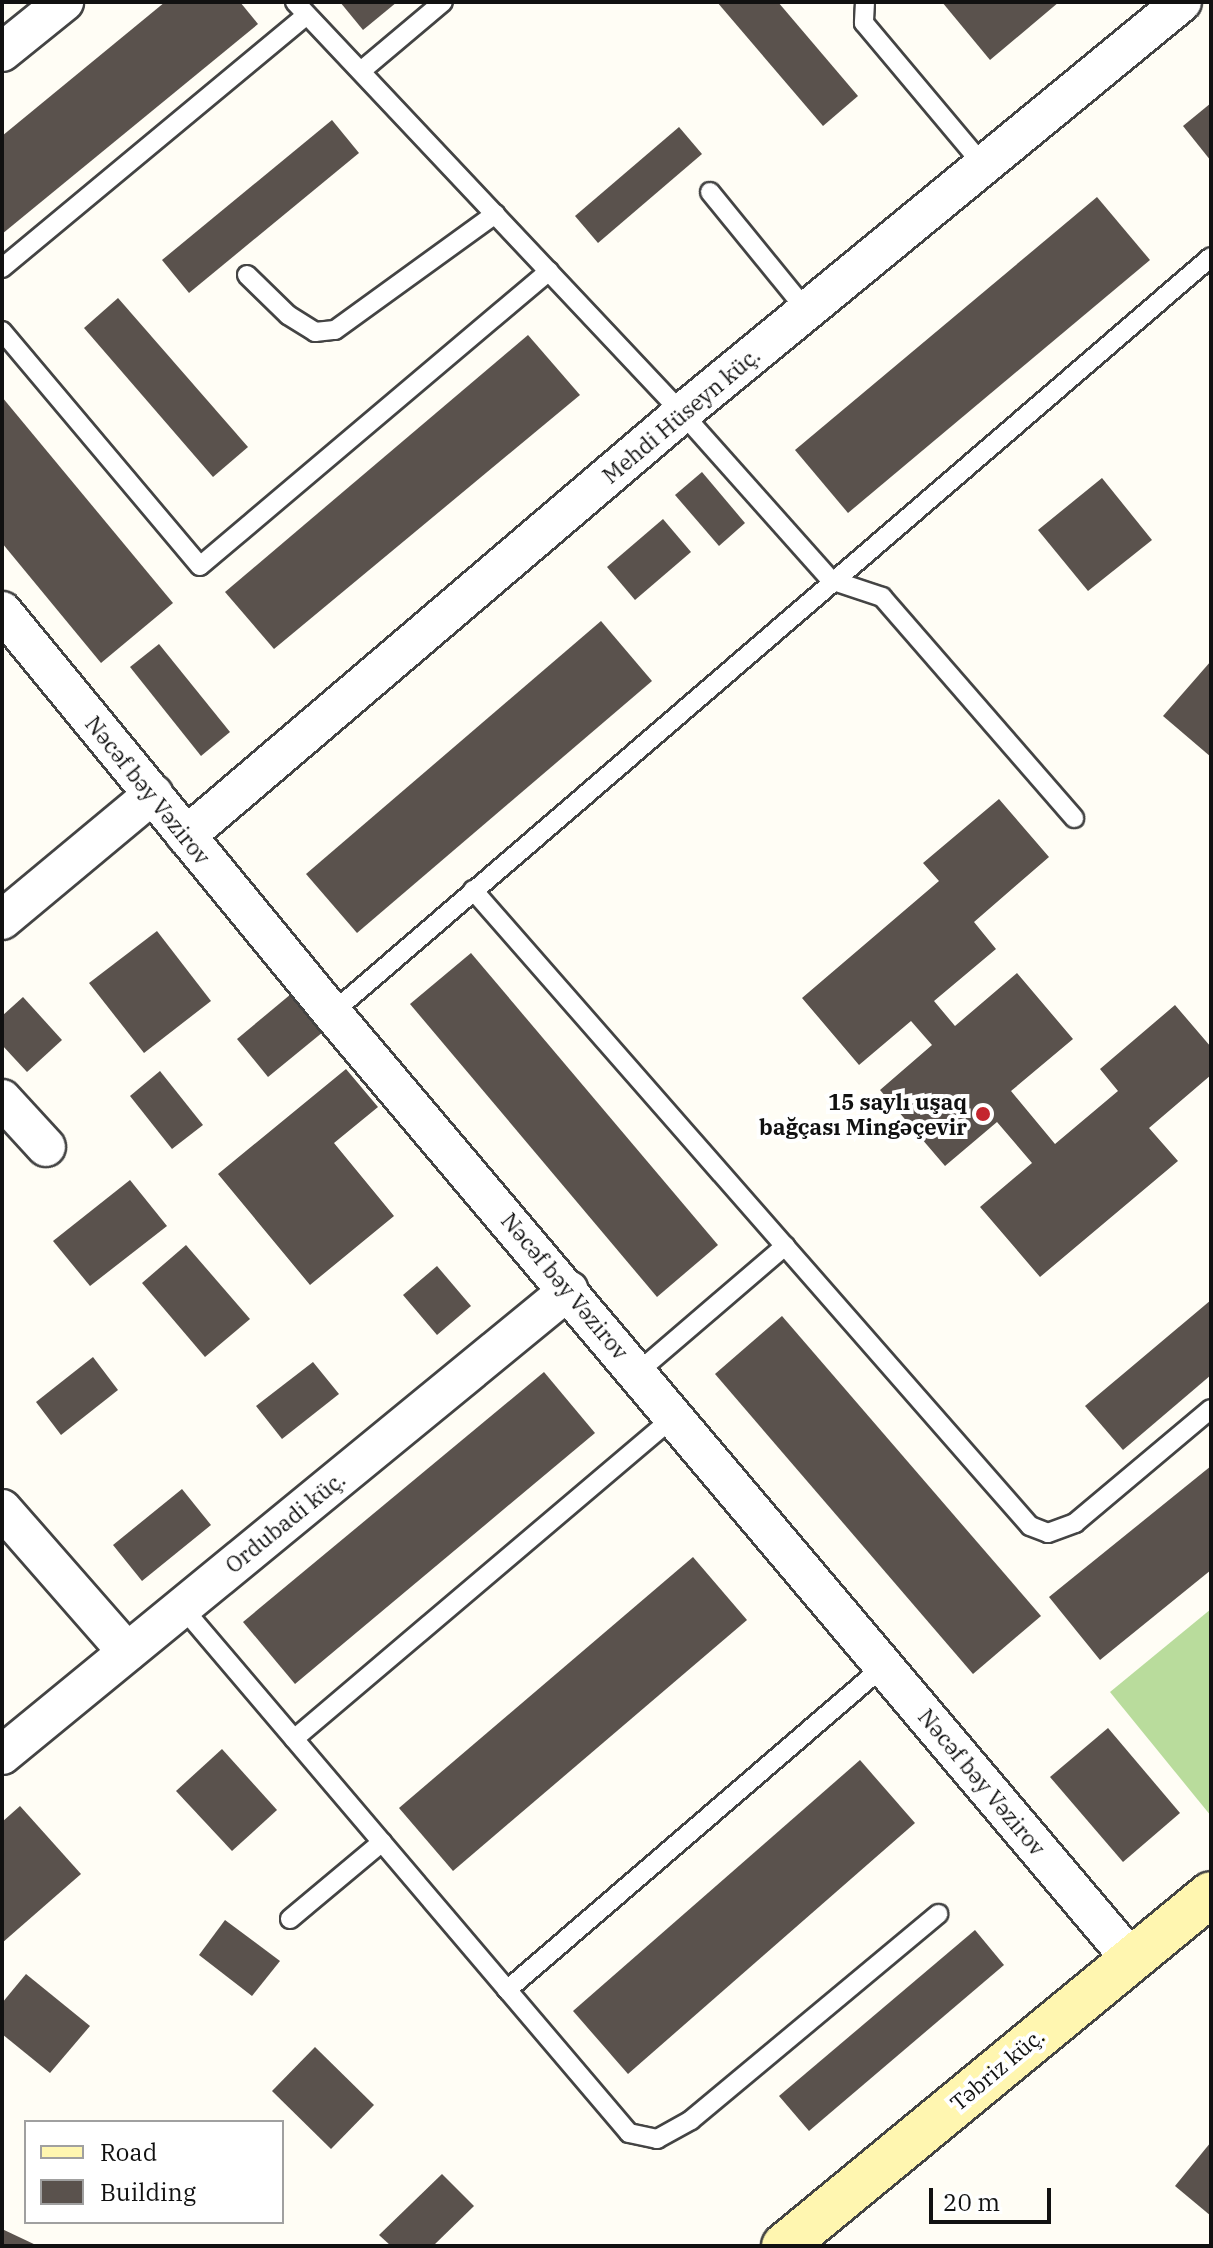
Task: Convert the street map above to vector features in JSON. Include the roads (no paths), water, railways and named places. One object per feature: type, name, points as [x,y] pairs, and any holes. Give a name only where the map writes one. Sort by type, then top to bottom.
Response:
[{"type":"main road","name":"Təbriz küç.","points":[[784,2246],[1211,1894]]},
{"type":"street","points":[[2,52],[64,2]]},
{"type":"street","name":"Mehdi Hüseyn küç.","points":[[186,836],[682,413],[1182,2]]},
{"type":"street","name":"Nəcəf bəy Vəzirov","points":[[2,611],[332,1013],[1131,1959]]},
{"type":"street","points":[[2,920],[153,794]]},
{"type":"street","points":[[2,1099],[46,1147]]},
{"type":"street","name":"Ordubadi küç.","points":[[2,1755],[569,1290]]},
{"type":"street","points":[[2,1509],[127,1652]]},
{"type":"lane","points":[[361,71],[443,2]]},
{"type":"lane","points":[[865,2],[864,23],[983,165]]},
{"type":"lane","points":[[2,268],[301,8],[682,413],[831,580],[882,597],[1074,818]]},
{"type":"lane","points":[[710,192],[807,311]]},
{"type":"lane","points":[[247,275],[288,315],[315,332],[335,330],[495,214]]},
{"type":"lane","points":[[332,1013],[831,580],[1211,257]]},
{"type":"lane","points":[[2,331],[200,566],[549,271]]},
{"type":"lane","points":[[473,890],[1030,1526],[1048,1533],[1075,1523],[1211,1409]]},
{"type":"lane","points":[[638,1372],[785,1246]]},
{"type":"lane","points":[[294,1739],[675,1416]]},
{"type":"lane","points":[[182,1607],[629,2133],[657,2139],[691,2120],[938,1914]]},
{"type":"lane","points":[[507,1990],[884,1666]]},
{"type":"lane","points":[[290,1919],[382,1842]]},
{"type":"place","name":"15 saylı uşaq bağçası Mingəçevir","points":[[983,1114]]}]
